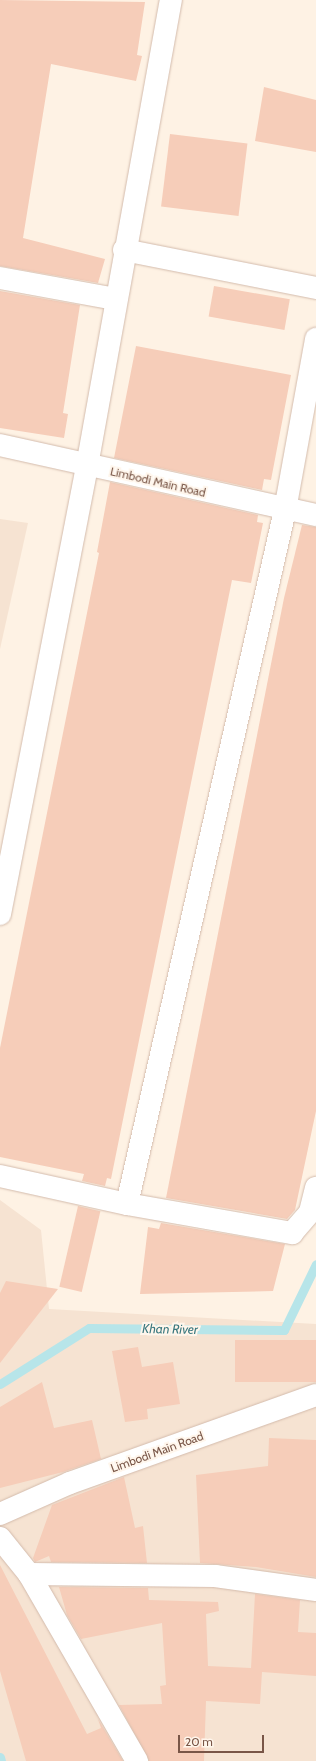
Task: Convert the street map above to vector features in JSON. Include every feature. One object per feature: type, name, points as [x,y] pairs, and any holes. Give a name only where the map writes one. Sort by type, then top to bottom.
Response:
[{"type":"street","points":[[0,914],[87,466],[124,250],[171,0]]},
{"type":"street","points":[[124,250],[316,288]]},
{"type":"street","points":[[0,278],[116,299]]},
{"type":"street","points":[[127,1204],[285,510],[316,339]]},
{"type":"street","name":"Limbodi Main Road","points":[[0,445],[285,510],[316,515]]},
{"type":"street","points":[[0,1176],[127,1204],[292,1233],[310,1212],[316,1188]]},
{"type":"street","name":"Limbodi Main Road","points":[[0,1514],[70,1483],[316,1395]]},
{"type":"street","points":[[0,1538],[29,1574],[137,1761]]},
{"type":"street","points":[[29,1574],[215,1576],[316,1590]]},
{"type":"shaded area","points":[[0,519],[28,523],[0,649]]},
{"type":"shaded area","points":[[0,1200],[41,1230],[49,1309],[316,1324],[316,1761],[0,1761]]},
{"type":"building","points":[[0,0],[145,2],[137,55],[142,56],[136,81],[51,64],[23,238],[105,259],[98,283],[0,266]]},
{"type":"building","points":[[264,87],[316,100],[316,152],[255,141]]},
{"type":"building","points":[[170,134],[247,144],[239,216],[161,206]]},
{"type":"building","points":[[214,286],[290,299],[284,330],[209,317]]},
{"type":"building","points":[[0,291],[80,305],[63,413],[68,414],[64,438],[0,428]]},
{"type":"building","points":[[136,346],[291,375],[271,480],[264,479],[262,490],[114,458]]},
{"type":"building","points":[[110,482],[258,515],[257,522],[263,523],[251,583],[232,580],[111,1179],[107,1178],[105,1186],[82,1181],[84,1174],[0,1157],[0,1048],[99,553],[97,552]]},
{"type":"building","points":[[302,525],[316,527],[316,1111],[295,1210],[287,1219],[166,1198],[284,598]]},
{"type":"building","points":[[78,1206],[100,1211],[82,1292],[59,1287]]},
{"type":"building","points":[[161,1223],[285,1244],[273,1291],[140,1294],[148,1227],[159,1229]]},
{"type":"building","points":[[6,1281],[58,1289],[0,1363],[0,1293]]},
{"type":"building","points":[[235,1340],[316,1340],[316,1382],[235,1382]]},
{"type":"building","points":[[138,1347],[142,1367],[173,1362],[180,1404],[147,1409],[148,1419],[125,1422],[112,1351]]},
{"type":"building","points":[[42,1382],[54,1428],[92,1420],[101,1459],[63,1472],[0,1488],[0,1407]]},
{"type":"building","points":[[269,1438],[316,1440],[316,1577],[256,1567],[200,1563],[196,1475],[268,1466]]},
{"type":"building","points":[[124,1477],[135,1528],[143,1526],[147,1563],[51,1562],[49,1556],[35,1562],[33,1558],[52,1505]]},
{"type":"building","points":[[0,1565],[87,1734],[101,1728],[98,1719],[123,1761],[26,1761],[0,1671]]},
{"type":"building","points":[[59,1587],[148,1588],[149,1600],[218,1602],[219,1611],[206,1614],[208,1666],[251,1668],[255,1594],[300,1600],[298,1632],[316,1633],[316,1676],[262,1672],[260,1704],[206,1701],[204,1761],[149,1761],[119,1705],[162,1704],[160,1686],[166,1685],[162,1623],[81,1639],[67,1615]]},
{"type":"waterway","name":"Khan River","points":[[0,1384],[89,1328],[284,1330],[316,1264]]},
{"type":"waterway","name":"Khan River","points":[[0,1757],[1,1761]]}]
